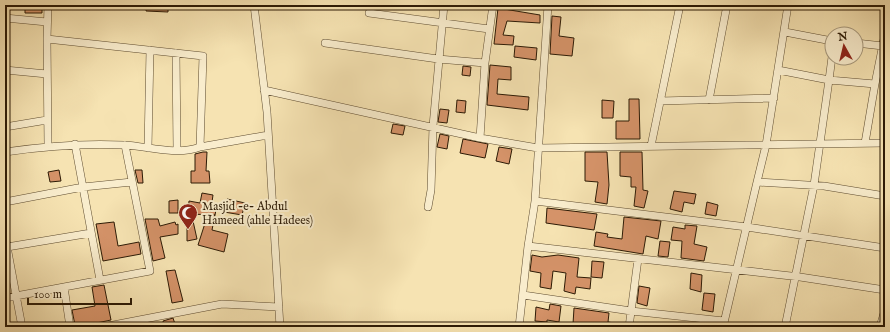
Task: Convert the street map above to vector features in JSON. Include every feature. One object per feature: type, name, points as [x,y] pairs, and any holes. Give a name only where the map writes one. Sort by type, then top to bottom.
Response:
[{"type":"street","points":[[48,5],[48,146]]},
{"type":"street","points":[[254,5],[268,135],[280,327]]},
{"type":"street","points":[[428,207],[431,190],[433,126],[438,59],[444,5]]},
{"type":"street","points":[[480,138],[485,63],[492,5]]},
{"type":"street","points":[[519,327],[528,246],[535,201],[548,5]]},
{"type":"street","points":[[651,146],[680,5]]},
{"type":"street","points":[[709,100],[727,5]]},
{"type":"street","points":[[523,295],[724,324],[766,145],[785,32],[788,5]]},
{"type":"street","points":[[369,13],[442,24],[489,29]]},
{"type":"street","points":[[5,18],[47,22]]},
{"type":"street","points":[[785,32],[824,39]]},
{"type":"street","points":[[865,144],[885,34]]},
{"type":"street","points":[[47,39],[203,56],[200,148]]},
{"type":"street","points":[[325,44],[438,59],[485,63]]},
{"type":"street","points":[[864,44],[882,46]]},
{"type":"street","points":[[148,148],[150,50]]},
{"type":"street","points":[[176,53],[177,150]]},
{"type":"street","points":[[785,327],[814,185],[831,66]]},
{"type":"street","points":[[5,70],[47,74]]},
{"type":"street","points":[[778,70],[829,80],[875,84]]},
{"type":"street","points":[[264,90],[433,126],[480,138],[538,148],[885,143]]},
{"type":"street","points":[[660,101],[774,98]]},
{"type":"street","points":[[5,127],[47,120]]},
{"type":"street","points":[[5,152],[75,144],[125,145],[177,150],[200,148],[268,135]]},
{"type":"street","points":[[75,144],[100,280]]},
{"type":"street","points":[[5,298],[150,271],[125,145]]},
{"type":"street","points":[[5,202],[83,187],[132,182]]},
{"type":"street","points":[[757,182],[814,185],[885,196]]},
{"type":"street","points":[[535,201],[747,227],[885,248]]},
{"type":"street","points":[[7,247],[91,233]]},
{"type":"street","points":[[5,236],[22,327]]},
{"type":"street","points":[[528,246],[796,277],[885,290]]},
{"type":"street","points":[[629,327],[638,259]]},
{"type":"street","points":[[64,287],[70,327]]},
{"type":"street","points":[[103,327],[222,304],[279,307]]},
{"type":"street","points":[[880,327],[885,310]]},
{"type":"building","points":[[25,5],[42,5],[42,13],[25,13]]},
{"type":"building","points":[[147,5],[168,5],[168,12],[146,11]]},
{"type":"building","points":[[498,8],[540,15],[540,23],[507,21],[503,35],[514,36],[513,45],[494,44]]},
{"type":"building","points":[[552,16],[561,17],[559,36],[574,38],[572,56],[550,54]]},
{"type":"building","points":[[515,46],[537,48],[536,60],[514,57]]},
{"type":"building","points":[[490,65],[511,67],[511,80],[498,79],[497,94],[529,97],[528,110],[487,105]]},
{"type":"building","points":[[463,66],[471,67],[470,76],[462,75]]},
{"type":"building","points":[[629,99],[639,99],[640,139],[616,139],[616,121],[629,121]]},
{"type":"building","points":[[457,100],[466,101],[465,113],[456,112]]},
{"type":"building","points":[[602,100],[614,101],[613,118],[602,118]]},
{"type":"building","points":[[440,109],[449,110],[447,123],[438,122]]},
{"type":"building","points":[[393,124],[405,126],[403,135],[391,133]]},
{"type":"building","points":[[440,134],[449,136],[447,149],[437,147]]},
{"type":"building","points":[[463,139],[488,144],[485,158],[460,153]]},
{"type":"building","points":[[499,147],[512,149],[509,164],[496,161]]},
{"type":"building","points":[[207,152],[206,171],[209,171],[210,183],[191,183],[191,171],[195,171],[195,154]]},
{"type":"building","points":[[585,152],[607,152],[609,185],[607,204],[595,202],[598,182],[585,181]]},
{"type":"building","points":[[620,152],[642,152],[643,190],[648,191],[644,208],[634,206],[636,187],[631,187],[631,177],[620,176]]},
{"type":"building","points":[[59,170],[61,181],[50,182],[48,172]]},
{"type":"building","points":[[135,170],[142,170],[143,183],[138,183]]},
{"type":"building","points":[[674,191],[696,194],[694,204],[684,202],[682,212],[670,209]]},
{"type":"building","points":[[202,193],[213,195],[211,209],[216,210],[215,215],[188,214],[189,201],[200,203]]},
{"type":"building","points":[[227,199],[245,203],[242,215],[224,212]]},
{"type":"building","points":[[178,200],[178,213],[169,213],[169,201]]},
{"type":"building","points":[[707,202],[718,205],[716,216],[705,214]]},
{"type":"building","points":[[547,208],[597,214],[594,230],[546,223]]},
{"type":"building","points":[[215,215],[212,230],[228,234],[224,252],[198,245],[207,217]]},
{"type":"building","points":[[624,217],[661,221],[658,239],[646,236],[643,254],[594,246],[596,232],[608,234],[607,237],[622,239]]},
{"type":"building","points":[[145,219],[158,219],[160,226],[175,222],[176,225],[178,224],[178,234],[160,237],[165,258],[153,261]]},
{"type":"building","points":[[193,221],[197,239],[187,241],[187,222]]},
{"type":"building","points":[[114,222],[118,246],[139,242],[141,254],[103,261],[96,224]]},
{"type":"building","points":[[685,225],[697,226],[694,244],[707,247],[704,261],[681,258],[682,241],[671,240],[673,227],[685,229]]},
{"type":"building","points":[[660,241],[670,242],[668,257],[658,256]]},
{"type":"building","points":[[532,255],[542,257],[558,255],[579,258],[577,277],[591,278],[590,289],[576,287],[575,294],[564,291],[566,273],[553,271],[551,289],[540,287],[541,273],[530,271]]},
{"type":"building","points":[[592,261],[604,262],[602,278],[591,277]]},
{"type":"building","points":[[175,270],[183,301],[172,303],[166,271]]},
{"type":"building","points":[[691,273],[702,275],[701,292],[690,289]]},
{"type":"building","points":[[104,285],[111,320],[87,325],[86,323],[75,325],[72,310],[95,306],[92,287]]},
{"type":"building","points":[[639,286],[650,288],[647,306],[637,303]]},
{"type":"building","points":[[704,293],[715,294],[713,312],[702,310]]},
{"type":"building","points":[[550,304],[561,306],[559,322],[547,320],[547,322],[535,321],[536,307],[549,310]]},
{"type":"building","points":[[574,308],[609,313],[608,322],[620,324],[620,327],[573,324]]},
{"type":"building","points":[[173,318],[176,327],[164,327],[163,321]]},
{"type":"place","name":"Masjid -e- Abdul Hameed (ahle Hadees)","points":[[188,230]]}]
